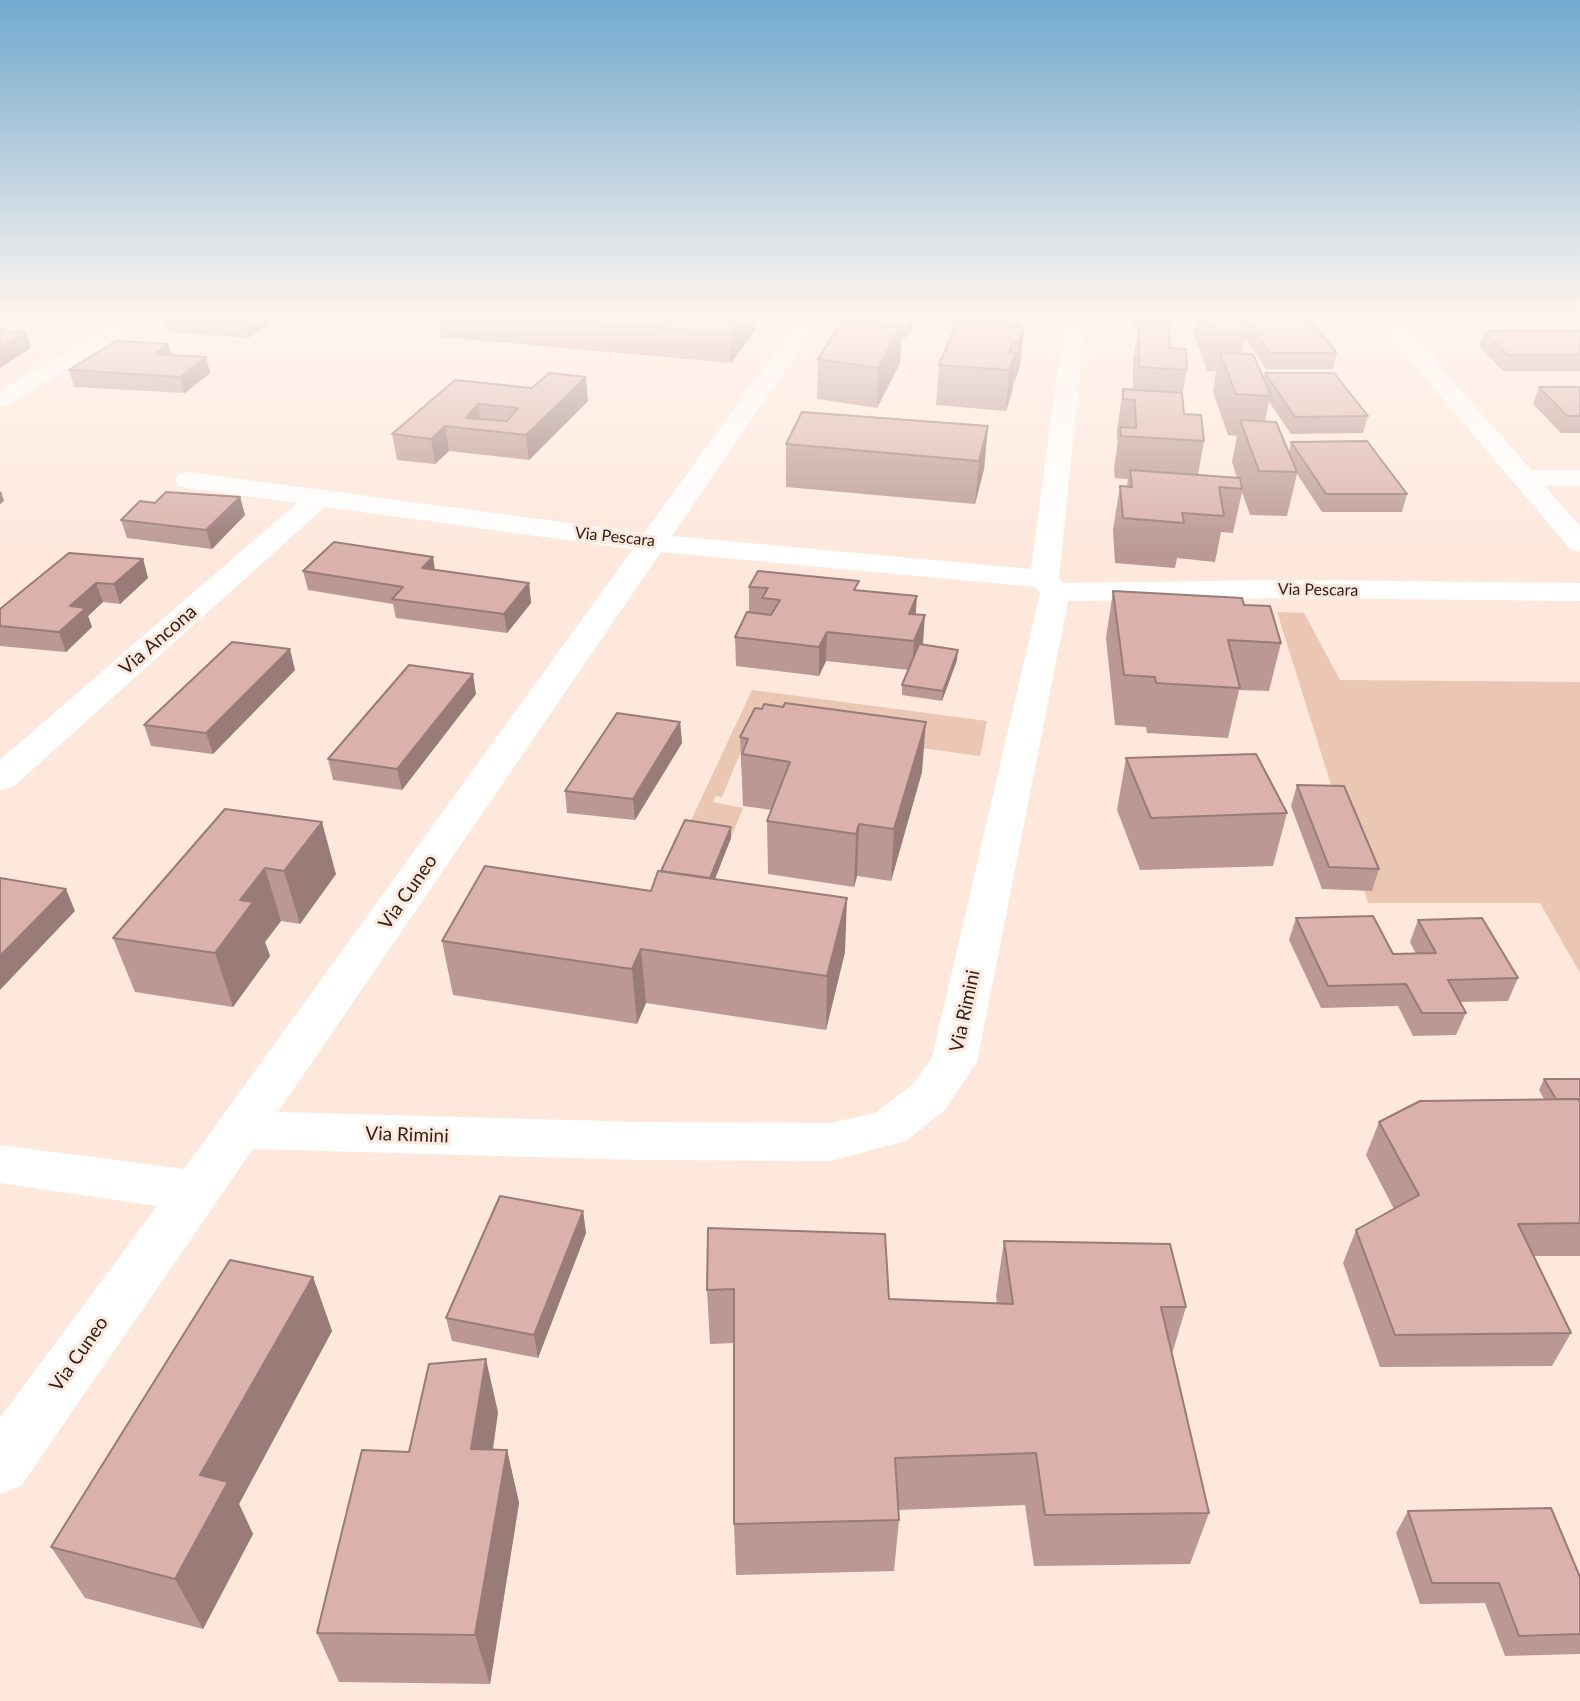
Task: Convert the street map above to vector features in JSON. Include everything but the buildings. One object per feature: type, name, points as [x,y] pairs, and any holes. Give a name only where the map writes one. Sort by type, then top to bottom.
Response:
[{"type":"street","name":"Via Cuneo","points":[[0,1466],[240,1130],[757,394]]},
{"type":"street","name":"Via Rimini","points":[[240,1130],[750,1143],[830,1142],[889,1128],[929,1097],[954,1062],[1050,585],[1068,394]]},
{"type":"street","points":[[1453,394],[1580,543]]},
{"type":"street","points":[[1525,478],[1580,478]]},
{"type":"street","name":"Via Pescara","points":[[188,480],[317,500],[655,542],[1050,585],[1580,592]]},
{"type":"street","name":"Via Ancona","points":[[0,779],[317,500]]},
{"type":"street","points":[[0,1164],[195,1191]]},
{"type":"shaded area","points":[[1277,612],[1304,613],[1340,680],[1580,682],[1580,973],[1540,903],[1368,903]]},
{"type":"shaded area","points":[[752,690],[987,721],[980,756],[752,725],[722,797],[716,796],[713,802],[743,808],[731,838],[686,831]]}]
